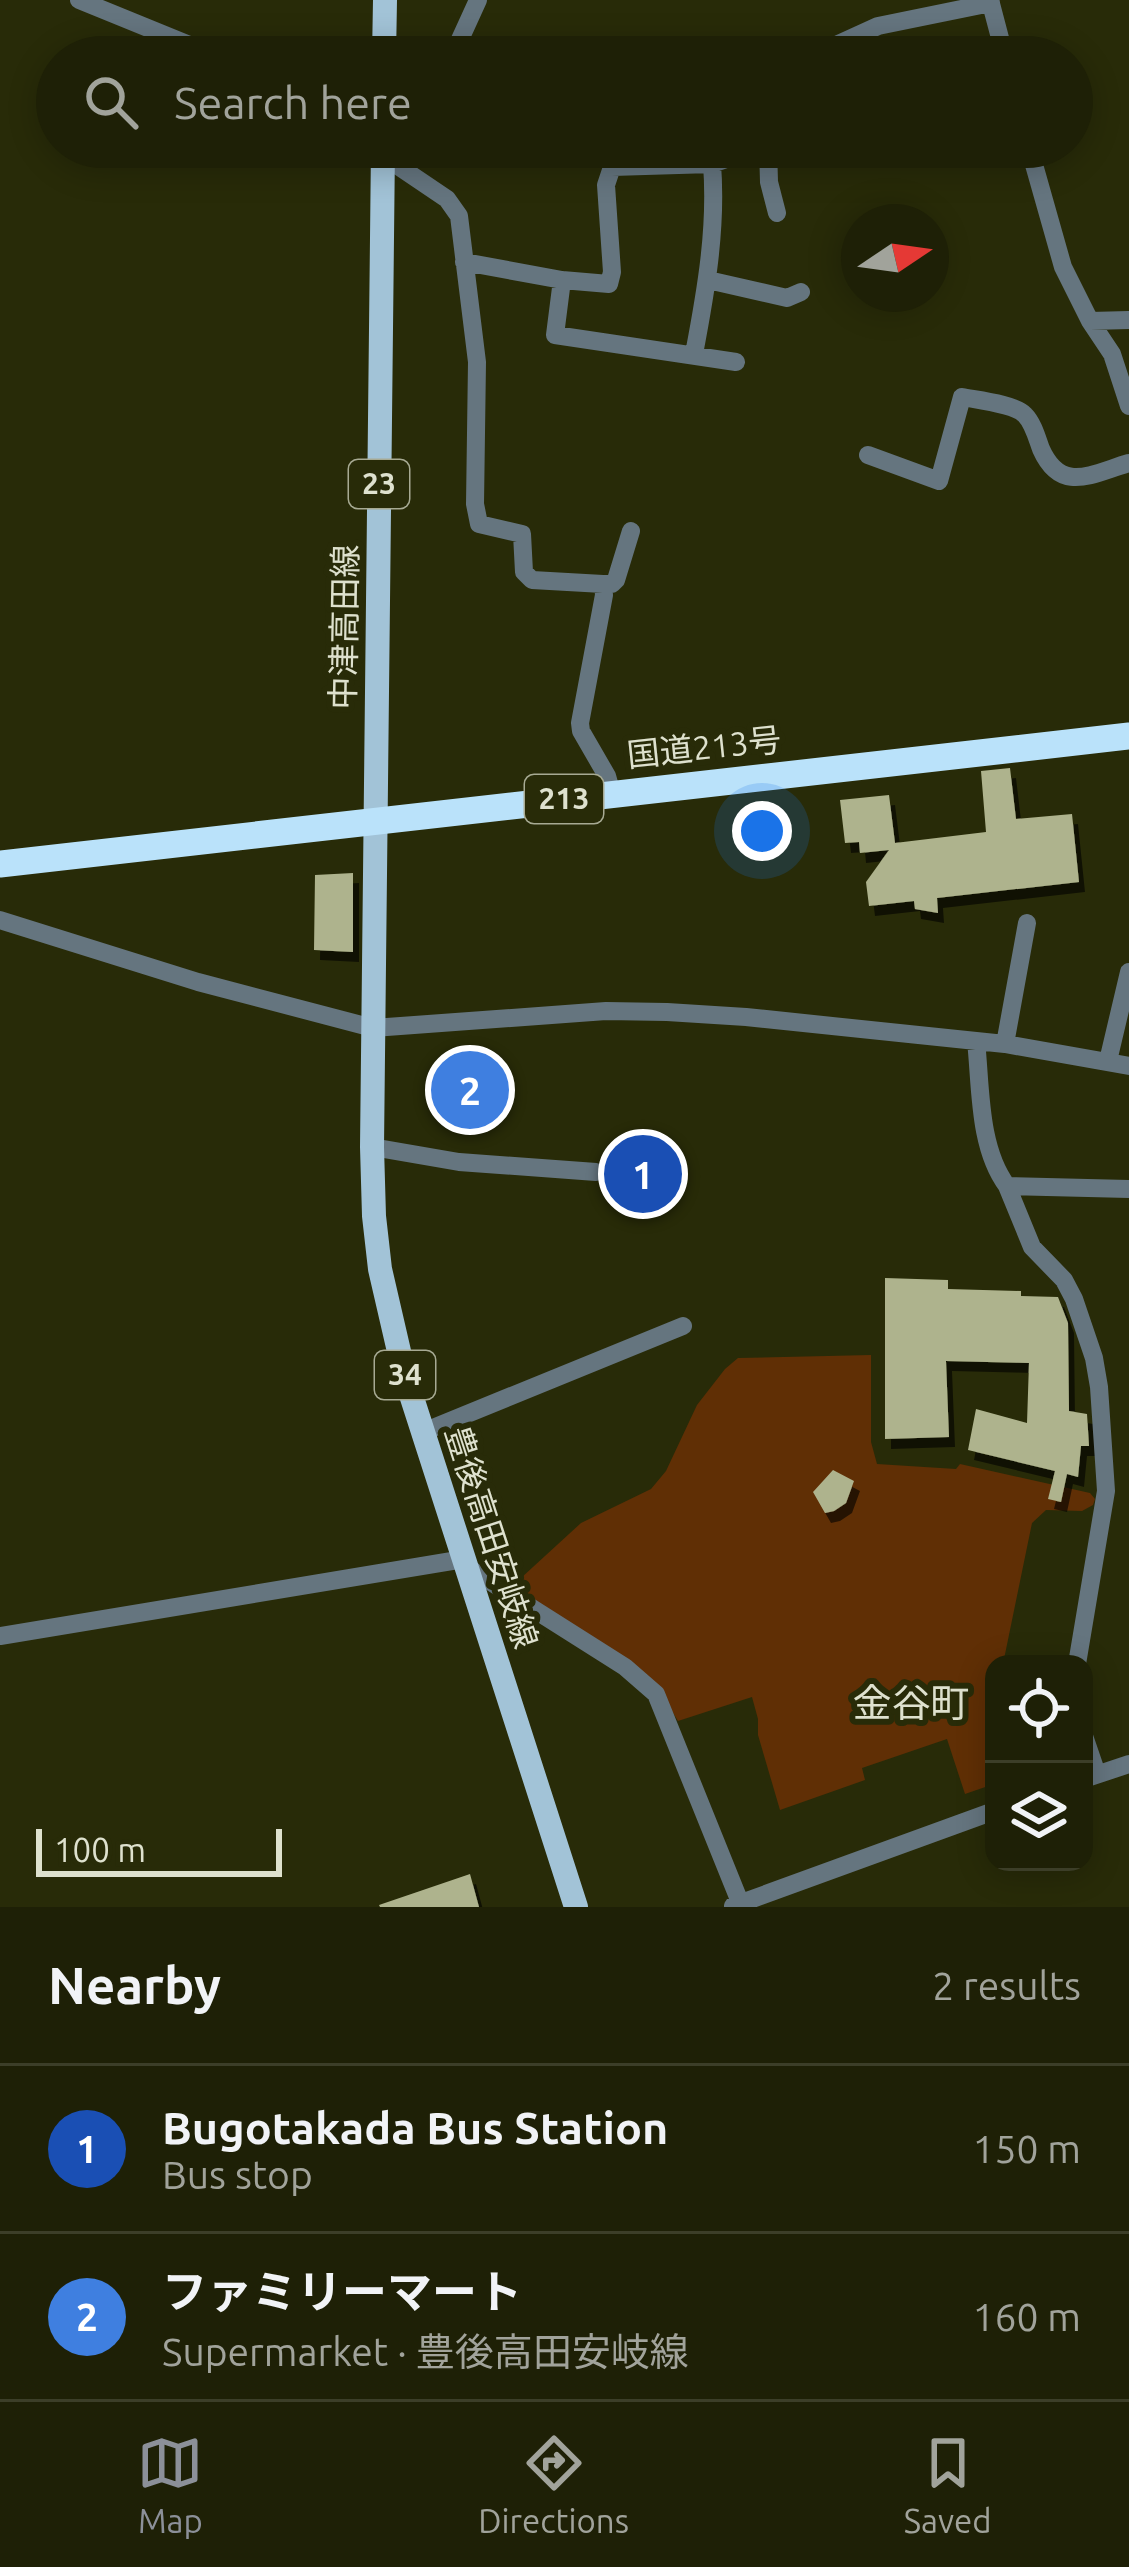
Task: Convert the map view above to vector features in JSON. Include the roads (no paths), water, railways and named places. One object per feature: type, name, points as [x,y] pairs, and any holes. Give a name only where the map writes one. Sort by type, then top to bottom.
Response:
[{"type":"highway","name":"国道213号","points":[[0,864],[1129,736]]},
{"type":"main road","points":[[384,36],[385,0]]},
{"type":"main road","name":"中津高田線","points":[[375,820],[379,168]]},
{"type":"main road","name":"豊後高田安岐線","points":[[375,820],[372,1147],[380,1269],[404,1372],[576,1907]]},
{"type":"street","points":[[79,0],[167,36]]},
{"type":"street","points":[[462,36],[478,0]]},
{"type":"street","points":[[856,36],[878,26],[991,1],[1000,36]]},
{"type":"street","points":[[403,168],[454,206],[459,215],[478,377],[475,504],[479,524],[522,534],[524,572],[532,580],[603,584],[616,580],[631,531]]},
{"type":"street","points":[[464,262],[609,284],[606,184],[611,168]]},
{"type":"street","points":[[694,354],[708,280],[712,168]]},
{"type":"street","points":[[768,168],[777,213]]},
{"type":"street","points":[[1035,168],[1058,253],[1090,321],[1112,354],[1129,406]]},
{"type":"street","points":[[562,280],[555,335],[736,362]]},
{"type":"street","points":[[708,280],[787,298],[801,292]]},
{"type":"street","points":[[1090,321],[1129,320]]},
{"type":"street","points":[[868,455],[938,481],[962,397],[1019,410],[1028,417],[1048,466],[1061,476],[1129,463]]},
{"type":"street","points":[[603,584],[580,723],[612,794]]},
{"type":"street","points":[[0,920],[198,982],[373,1028],[606,1011],[667,1012],[976,1040],[1129,1066]]},
{"type":"street","points":[[1005,1044],[1027,923]]},
{"type":"street","points":[[1108,1061],[1129,972]]},
{"type":"street","points":[[976,1040],[988,1138],[997,1169],[1032,1247],[1064,1280],[1074,1299],[1099,1387],[1106,1491],[1079,1655]]},
{"type":"street","points":[[372,1147],[459,1162],[596,1172]]},
{"type":"street","points":[[1007,1186],[1129,1189]]},
{"type":"street","points":[[423,1432],[683,1325]]},
{"type":"street","points":[[0,1636],[465,1563],[625,1667],[656,1694],[738,1906],[985,1814]]},
{"type":"street","points":[[1093,1775],[1129,1764]]},
{"type":"place","name":"ファミリーマート","points":[[470,1090]]},
{"type":"place","name":"Bugotakada Bus Station","points":[[643,1174]]},
{"type":"district","name":"金谷町","points":[[911,1703]]}]
